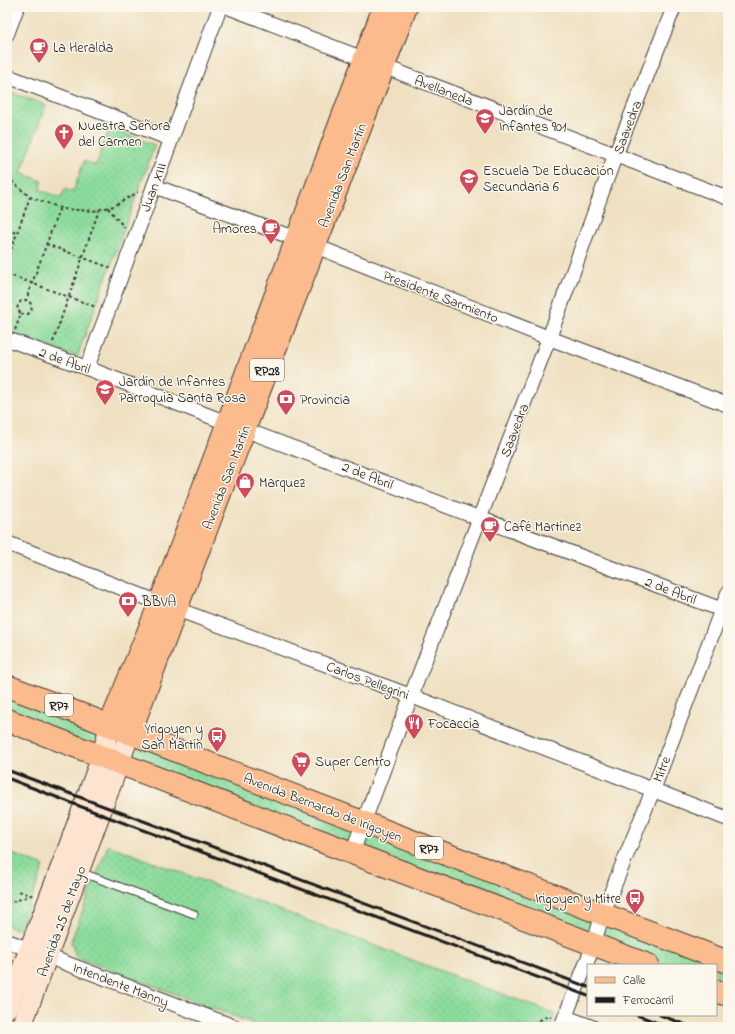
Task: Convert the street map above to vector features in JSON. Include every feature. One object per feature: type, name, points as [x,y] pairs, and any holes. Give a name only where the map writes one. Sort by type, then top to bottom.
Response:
[{"type":"main road","name":"Avenida San Martín","points":[[306,243],[364,59],[384,7]]},
{"type":"main road","name":"Avenida San Martín","points":[[91,811],[111,759],[130,733],[168,606],[236,426],[306,243],[384,67],[406,7]]},
{"type":"main road","name":"Avenida San Martín","points":[[111,759],[110,726],[168,606]]},
{"type":"main road","name":"Avenida Bernardo de Irigoyen","points":[[7,686],[728,962]]},
{"type":"main road","name":"RP7","points":[[7,720],[645,964]]},
{"type":"main road","name":"Avenida 25 de Mayo","points":[[21,1027],[80,871],[91,811]]},
{"type":"main road","name":"Avenida 25 de Mayo","points":[[7,1008],[52,890],[91,811]]},
{"type":"main road","points":[[717,991],[728,995]]},
{"type":"street","points":[[7,34],[17,7]]},
{"type":"street","name":"Juan XIII","points":[[87,368],[220,7]]},
{"type":"street","name":"Avellaneda","points":[[228,7],[728,198]]},
{"type":"street","name":"Saavedra","points":[[352,853],[549,338],[615,156],[674,7]]},
{"type":"street","points":[[7,76],[171,139]]},
{"type":"street","name":"Presidente Sarmiento","points":[[154,186],[306,243],[549,338],[728,405]]},
{"type":"street","name":"2 de Abril","points":[[9,340],[87,368],[725,611]]},
{"type":"street","name":"Carlos Pellegrini","points":[[7,543],[168,606],[411,696],[728,819]]},
{"type":"street","name":"Mitre","points":[[563,1022],[594,944],[602,915],[725,611],[728,593]]},
{"type":"street","name":"Intendente Manny","points":[[7,941],[235,1027]]},
{"type":"street","points":[[563,1022],[592,1027]]},
{"type":"lane","points":[[80,871],[194,914]]},
{"type":"path","points":[[7,177],[30,197],[64,209],[93,211],[114,206],[135,195],[147,184],[154,186]]},
{"type":"path","points":[[7,261],[30,197]]},
{"type":"path","points":[[26,300],[60,207]]},
{"type":"path","points":[[108,208],[134,238]]},
{"type":"path","points":[[48,354],[99,209]]},
{"type":"path","points":[[7,230],[17,233]]},
{"type":"path","points":[[46,244],[122,272]]},
{"type":"path","points":[[7,274],[108,311]]},
{"type":"path","points":[[26,300],[32,305],[31,311],[28,314],[21,314],[17,310],[18,304],[21,301],[26,300]]},
{"type":"path","points":[[9,340],[21,314]]},
{"type":"path","points":[[7,904],[30,895],[52,890]]},
{"type":"path","points":[[19,891],[30,895]]},
{"type":"path","points":[[529,1027],[545,1017],[563,1022]]},
{"type":"green space","points":[[7,91],[46,105],[21,173],[42,181],[40,190],[61,198],[65,189],[73,192],[84,161],[96,165],[109,128],[155,145],[77,357],[7,331]]},
{"type":"green space","points":[[7,686],[728,962],[728,995],[717,991],[717,964],[645,964],[7,720]]},
{"type":"green space","points":[[108,845],[555,1014],[550,1027],[263,1027],[76,957],[71,941]]},
{"type":"green space","points":[[7,852],[44,866],[21,927],[15,929],[7,926]]},
{"type":"railway","points":[[7,770],[587,987]]},
{"type":"railway","points":[[7,778],[587,996]]},
{"type":"railway","points":[[640,1016],[668,1027]]},
{"type":"railway","points":[[663,1016],[691,1027]]},
{"type":"place","name":"La Heralda","points":[[39,64]]},
{"type":"place","name":"Jardín de Infantes 901","points":[[485,135]]},
{"type":"place","name":"Nuestra Señora del Carmen","points":[[64,150]]},
{"type":"place","name":"Escuela De Educación Secundaria 6","points":[[469,195]]},
{"type":"place","name":"Amores","points":[[271,245]]},
{"type":"place","name":"Jardín de Infantes Parroquia Santa Rosa","points":[[105,406]]},
{"type":"place","name":"Provincia","points":[[286,416]]},
{"type":"place","name":"Marquez","points":[[245,499]]},
{"type":"place","name":"Café Martínez","points":[[490,543]]},
{"type":"place","name":"BBVA","points":[[128,618]]},
{"type":"place","name":"Focaccia","points":[[414,740]]},
{"type":"place","name":"Yrigoyen y San Martín","points":[[217,753]]},
{"type":"place","name":"Super Centro","points":[[301,778]]},
{"type":"place","name":"Irigoyen y Mitre","points":[[635,915]]}]
